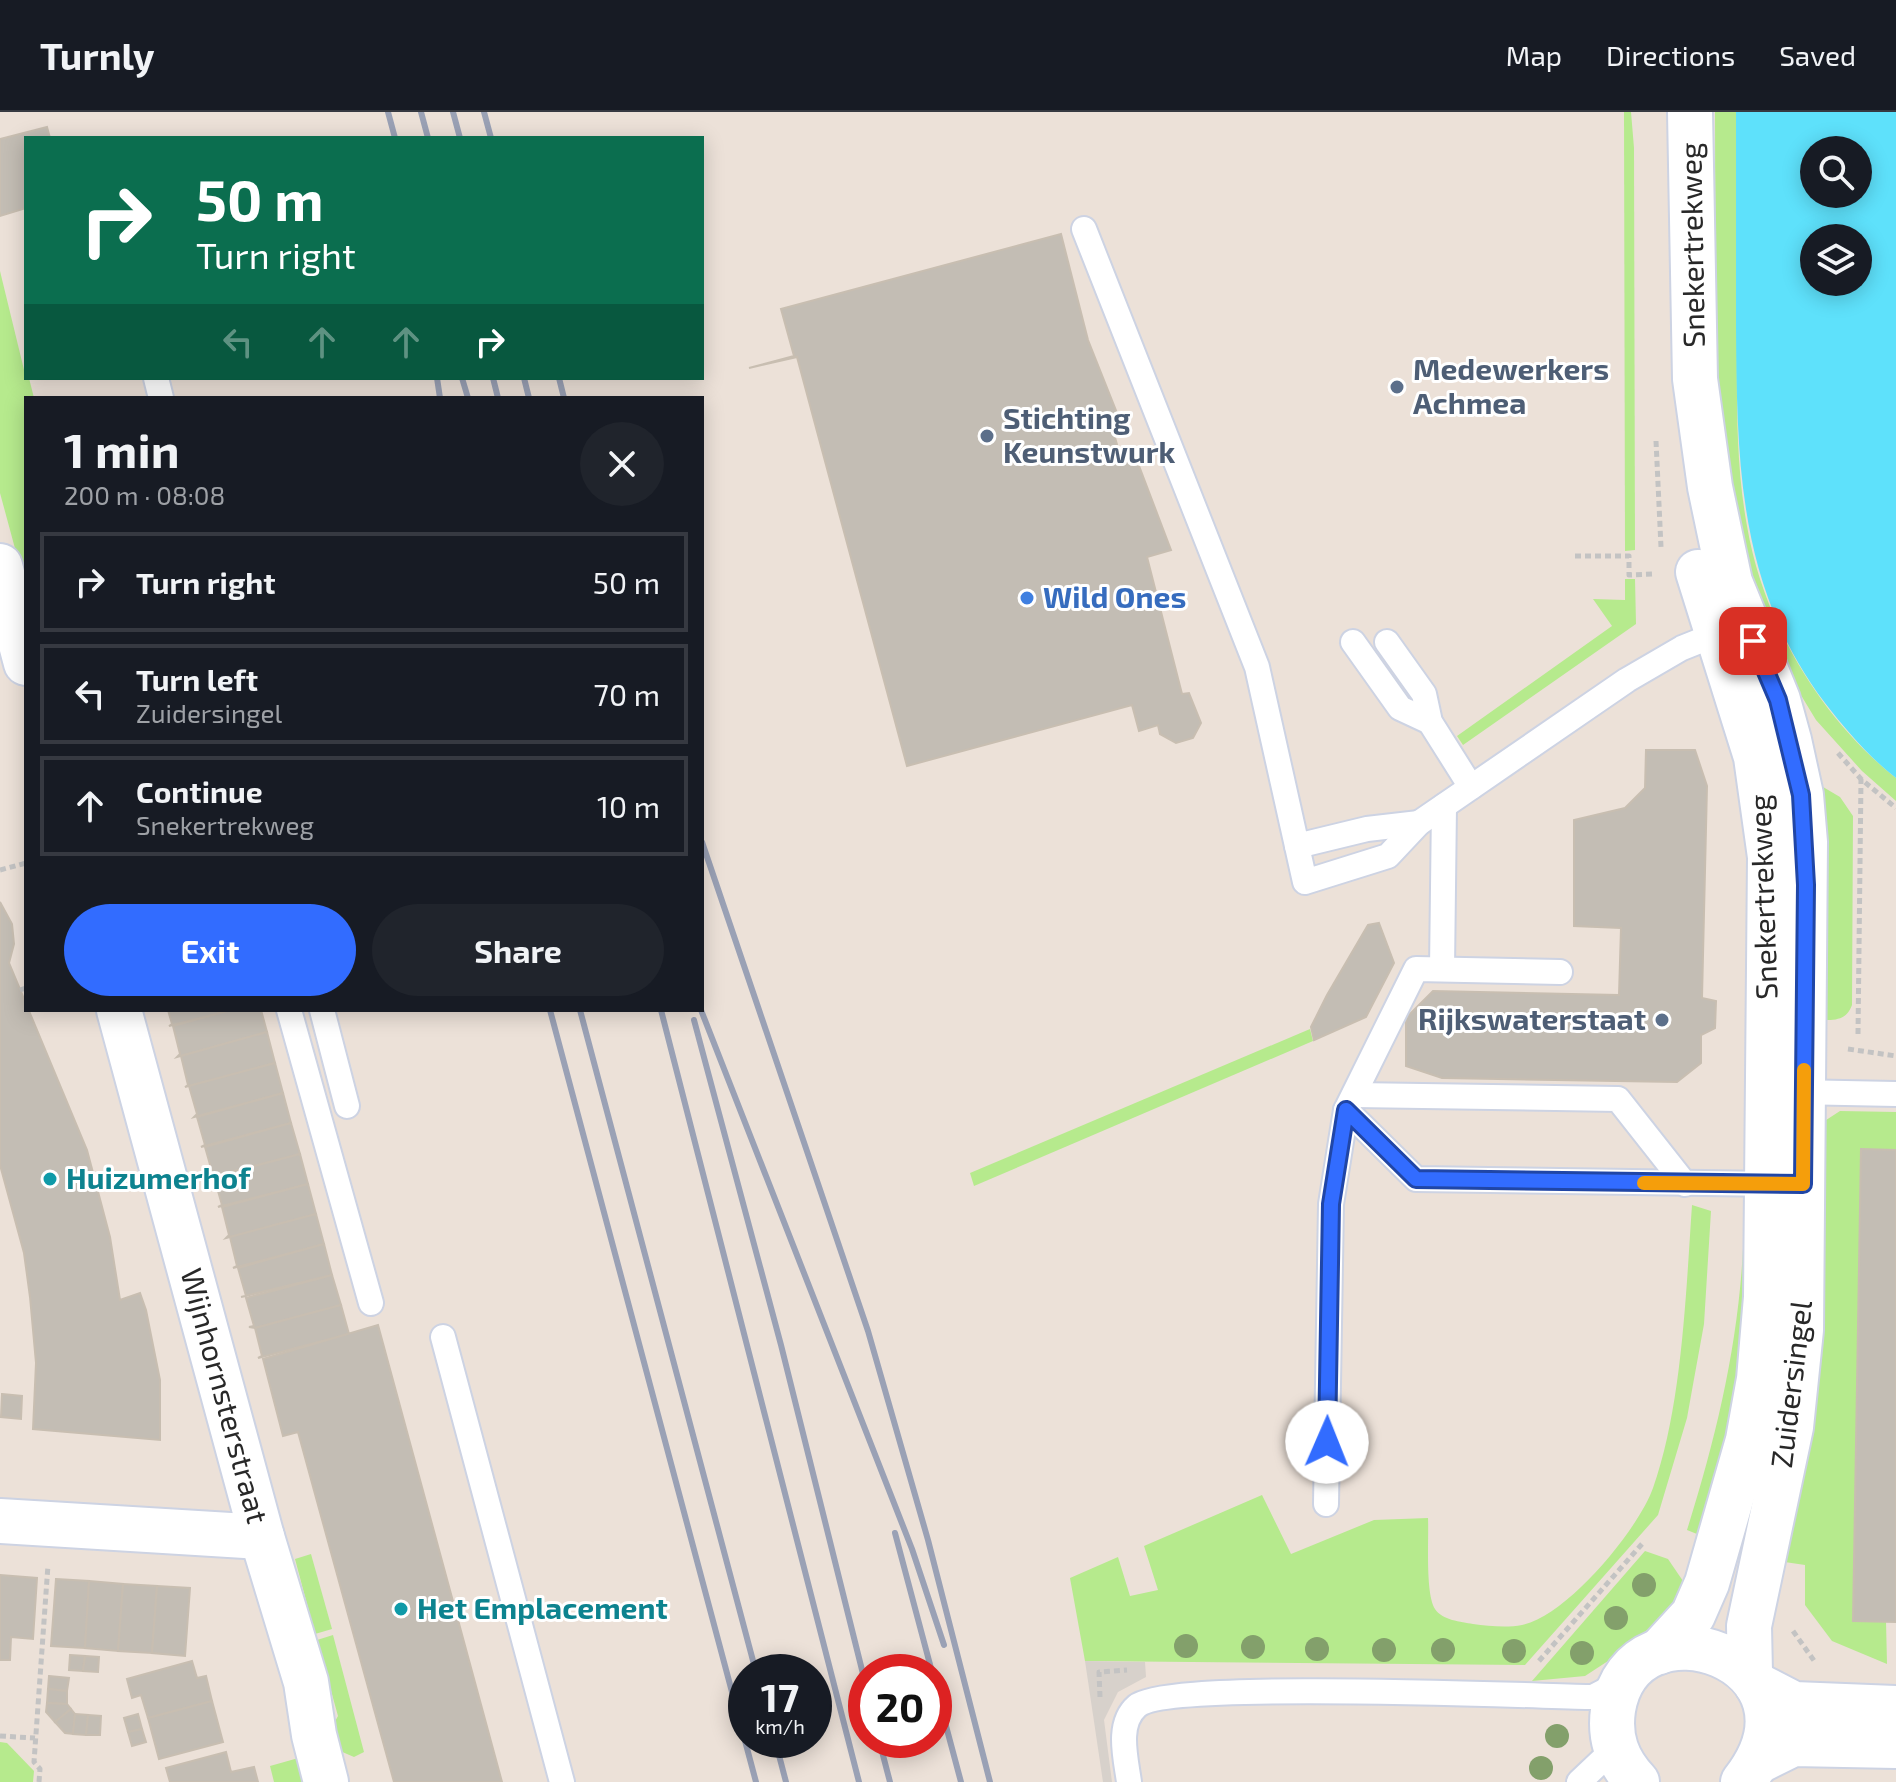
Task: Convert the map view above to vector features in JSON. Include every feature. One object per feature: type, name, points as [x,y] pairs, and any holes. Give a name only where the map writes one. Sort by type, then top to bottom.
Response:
[{"type":"main road","name":"Snekertrekweg","points":[[1690,112],[1695,379],[1684,444],[1688,519],[1701,587],[1730,628],[1767,817],[1786,1092]]},
{"type":"main road","points":[[0,566],[24,656]]},
{"type":"main road","name":"Wijnhornsterstraat","points":[[120,1012],[262,1537],[306,1682],[314,1735],[326,1782]]},
{"type":"main road","name":"Zuidersingel","points":[[1624,1681],[1639,1664],[1659,1652],[1693,1615],[1707,1583],[1748,1440],[1785,1184],[1786,1092]]},
{"type":"main road","name":"Zuidersingel","points":[[1751,1771],[1767,1736],[1767,1709],[1753,1679],[1749,1626],[1791,1427],[1804,1293],[1785,1184]]},
{"type":"main road","points":[[0,1521],[262,1537]]},
{"type":"main road","points":[[1659,1652],[1683,1646],[1707,1648],[1730,1657],[1753,1679],[1794,1704],[1896,1708]]},
{"type":"main road","points":[[1624,1681],[1614,1702],[1611,1725],[1626,1765]]},
{"type":"main road","points":[[1751,1771],[1793,1744],[1896,1746]]},
{"type":"lane","points":[[1084,229],[1257,667],[1305,882],[1388,856],[1419,823],[1627,680],[1682,648],[1730,628]]},
{"type":"lane","points":[[1353,642],[1400,708],[1430,722]]},
{"type":"lane","points":[[1387,642],[1424,694],[1430,722],[1471,787]]},
{"type":"lane","points":[[1442,969],[1444,806]]},
{"type":"lane","points":[[1297,846],[1367,829],[1419,823]]},
{"type":"lane","points":[[1326,1504],[1331,1204],[1350,1102],[1416,969],[1560,972]]},
{"type":"lane","points":[[290,1012],[371,1303]]},
{"type":"lane","points":[[323,1012],[347,1106]]},
{"type":"lane","points":[[1786,1092],[1896,1094]]},
{"type":"lane","points":[[1350,1102],[1618,1099],[1685,1184]]},
{"type":"lane","points":[[1350,1102],[1416,1179],[1785,1184]]},
{"type":"lane","points":[[443,1337],[562,1782]]},
{"type":"lane","points":[[1129,1782],[1124,1737],[1126,1722],[1133,1709],[1156,1698],[1229,1691],[1593,1697],[1624,1681]]},
{"type":"lane","points":[[1579,1782],[1626,1765]]},
{"type":"path","points":[[1575,556],[1629,556],[1629,575],[1646,574]]},
{"type":"path","points":[[1836,751],[1861,779],[1896,808]]},
{"type":"path","points":[[1858,1034],[1861,779]]},
{"type":"path","points":[[0,870],[24,864]]},
{"type":"path","points":[[1841,1048],[1896,1056]]},
{"type":"path","points":[[39,1782],[40,1769],[34,1762],[47,1581]]},
{"type":"path","points":[[0,1736],[35,1738]]},
{"type":"green space","points":[[1624,112],[1631,112],[1634,148],[1635,550],[1625,551]]},
{"type":"green space","points":[[1715,112],[1736,112],[1740,476],[1755,562],[1766,597],[1799,665],[1843,727],[1896,778],[1896,801],[1862,771],[1816,720],[1753,616],[1716,446]]},
{"type":"green space","points":[[0,271],[24,380],[30,380],[34,396],[24,396],[24,582],[0,493]]},
{"type":"green space","points":[[1625,579],[1635,579],[1636,624],[1463,745],[1457,736],[1612,626],[1593,599],[1625,600]]},
{"type":"green space","points":[[1818,784],[1840,797],[1853,816],[1852,1005],[1846,1015],[1828,1020],[1817,1020]]},
{"type":"green space","points":[[1310,1029],[1313,1041],[974,1186],[970,1173]]},
{"type":"green space","points":[[1840,1111],[1896,1112],[1896,1150],[1861,1150],[1853,1621],[1886,1621],[1887,1664],[1832,1641],[1805,1605],[1805,1565],[1778,1561],[1820,1124]]},
{"type":"green space","points":[[1692,1205],[1711,1211],[1704,1324],[1687,1418],[1658,1515],[1525,1665],[1085,1661],[1070,1578],[1118,1557],[1130,1596],[1158,1590],[1144,1546],[1262,1495],[1291,1554],[1374,1520],[1428,1518],[1430,1591],[1435,1609],[1447,1618],[1479,1625],[1516,1626],[1540,1618],[1559,1606],[1599,1569],[1617,1547],[1633,1526],[1653,1488],[1663,1456],[1677,1386]]},
{"type":"green space","points":[[1743,1249],[1747,1249],[1755,1288],[1707,1538],[1687,1530],[1707,1461],[1731,1356]]},
{"type":"green space","points":[[1645,1551],[1668,1559],[1685,1584],[1674,1618],[1585,1676],[1532,1681]]},
{"type":"green space","points":[[311,1554],[332,1629],[315,1634],[295,1559]]},
{"type":"green space","points":[[333,1635],[364,1752],[354,1757],[340,1751],[333,1725],[338,1716],[317,1640]]},
{"type":"green space","points":[[0,1742],[7,1743],[34,1771],[33,1782],[0,1782]]},
{"type":"green space","points":[[302,1757],[309,1782],[274,1782],[270,1766]]},
{"type":"shaded area","points":[[1085,1661],[1145,1662],[1146,1677],[1118,1692],[1104,1720],[1112,1782],[1103,1782]]},
{"type":"water","points":[[1736,112],[1896,112],[1896,778],[1858,743],[1825,703],[1796,659],[1775,615],[1748,523],[1738,426]]},
{"type":"building","points":[[47,127],[49,136],[24,136],[24,209],[0,216],[0,139]]},
{"type":"building","points":[[1061,234],[1088,340],[1119,418],[1110,420],[1122,462],[1136,458],[1171,550],[1147,557],[1182,694],[1189,693],[1201,723],[1193,738],[1176,743],[1160,734],[1158,725],[1139,731],[1132,705],[907,766],[797,357],[749,368],[794,356],[781,309]]},
{"type":"building","points":[[1646,750],[1695,750],[1707,786],[1702,998],[1716,1001],[1715,1028],[1701,1035],[1701,1063],[1677,1082],[1442,1078],[1406,1066],[1406,1018],[1433,991],[1619,995],[1621,928],[1574,926],[1574,820],[1625,808],[1645,788]]},
{"type":"building","name":"Huizumerhof","points":[[0,902],[12,924],[14,944],[9,963],[24,999],[24,1012],[29,1012],[87,1150],[110,1237],[120,1300],[140,1293],[146,1310],[160,1380],[160,1440],[33,1429],[36,1363],[30,1297],[24,1253],[0,1165]]},
{"type":"building","points":[[1379,923],[1394,963],[1366,1017],[1314,1040],[1311,1027],[1327,995],[1368,925]]},
{"type":"building","points":[[169,1012],[223,1012],[169,1026],[172,1024]]},
{"type":"building","points":[[224,1012],[262,1012],[267,1032],[177,1057],[180,1054],[173,1026]]},
{"type":"building","points":[[267,1032],[275,1063],[185,1087],[188,1085],[181,1056]]},
{"type":"building","points":[[275,1063],[283,1093],[194,1117],[197,1114],[189,1086]]},
{"type":"building","points":[[283,1093],[291,1123],[201,1147],[205,1145],[197,1117]]},
{"type":"building","points":[[291,1123],[300,1154],[210,1177],[213,1175],[205,1147]]},
{"type":"building","points":[[1861,1149],[1896,1150],[1896,1622],[1853,1621]]},
{"type":"building","points":[[300,1154],[308,1184],[218,1207],[222,1205],[214,1177]]},
{"type":"building","points":[[308,1184],[316,1214],[226,1238],[229,1235],[222,1207]]},
{"type":"building","points":[[316,1214],[324,1244],[233,1268],[237,1266],[230,1237]]},
{"type":"building","points":[[324,1244],[332,1275],[246,1296],[238,1268]]},
{"type":"building","points":[[332,1275],[341,1305],[255,1328],[249,1327],[254,1326],[246,1298]]},
{"type":"building","points":[[341,1305],[349,1334],[258,1358],[262,1356],[255,1328]]},
{"type":"building","name":"Het Emplacement","points":[[378,1325],[502,1782],[394,1782],[298,1432],[283,1436],[263,1359]]},
{"type":"building","points":[[2,1394],[22,1396],[21,1419],[1,1417]]},
{"type":"building","points":[[0,1575],[37,1578],[33,1639],[11,1637],[10,1660],[0,1660]]},
{"type":"building","points":[[56,1579],[89,1581],[85,1648],[51,1646]]},
{"type":"building","points":[[89,1581],[123,1584],[118,1651],[85,1648]]},
{"type":"building","points":[[123,1584],[157,1586],[152,1653],[118,1651]]},
{"type":"building","points":[[157,1586],[190,1588],[185,1656],[152,1653]]},
{"type":"building","points":[[70,1655],[85,1656],[83,1671],[69,1670]]},
{"type":"building","points":[[85,1656],[99,1657],[98,1672],[83,1671]]},
{"type":"building","points":[[192,1661],[197,1678],[206,1676],[212,1701],[148,1718],[141,1695],[132,1698],[127,1679]]},
{"type":"building","points":[[49,1676],[69,1678],[67,1691],[48,1689]]},
{"type":"building","points":[[48,1689],[67,1691],[67,1704],[47,1703]]},
{"type":"building","points":[[212,1701],[223,1742],[159,1759],[148,1718]]},
{"type":"building","points":[[47,1703],[67,1704],[71,1709],[55,1722],[46,1712]]},
{"type":"building","points":[[71,1709],[75,1714],[73,1734],[65,1733],[55,1722]]},
{"type":"building","points":[[75,1714],[88,1715],[86,1735],[73,1734]]},
{"type":"building","points":[[138,1714],[142,1729],[128,1732],[124,1718]]},
{"type":"building","points":[[88,1715],[101,1716],[100,1735],[86,1735]]},
{"type":"building","points":[[142,1729],[146,1742],[132,1746],[128,1732]]},
{"type":"building","points":[[226,1752],[231,1772],[254,1767],[258,1782],[170,1782],[166,1768]]},
{"type":"railway","points":[[388,112],[394,136]]},
{"type":"railway","points":[[421,112],[427,136]]},
{"type":"railway","points":[[453,112],[459,136]]},
{"type":"railway","points":[[484,112],[490,136]]},
{"type":"railway","points":[[437,380],[440,396]]},
{"type":"railway","points":[[463,380],[467,396]]},
{"type":"railway","points":[[494,380],[498,396]]},
{"type":"railway","points":[[524,380],[528,396]]},
{"type":"railway","points":[[560,380],[564,396]]},
{"type":"railway","points":[[704,848],[868,1331],[928,1540],[990,1782]]},
{"type":"railway","points":[[551,1012],[756,1782]]},
{"type":"railway","points":[[581,1012],[751,1654]]},
{"type":"railway","points":[[662,1012],[859,1782]]},
{"type":"railway","points":[[702,1012],[912,1549],[944,1645]]},
{"type":"railway","points":[[694,1020],[781,1345],[858,1654]]},
{"type":"railway","points":[[895,1533],[927,1654]]},
{"type":"railway","points":[[952,1748],[961,1782]]},
{"type":"railway","points":[[780,1758],[786,1782]]},
{"type":"railway","points":[[884,1758],[890,1782]]},
{"type":"slow traffic","points":[[1644,1183],[1803,1184],[1804,1070]]},
{"type":"place","name":"Medewerkers Achmea","points":[[1397,387]]},
{"type":"place","name":"Stichting Keunstwurk","points":[[987,436]]},
{"type":"place","name":"Wild Ones","points":[[1027,598]]},
{"type":"place","name":"Rijkswaterstaat","points":[[1662,1020]]},
{"type":"place","name":"Huizumerhof","points":[[50,1179]]},
{"type":"place","name":"Het Emplacement","points":[[401,1609]]},
{"type":"route","points":[[1327,1442],[1331,1204],[1346,1110],[1416,1179],[1803,1184],[1806,885],[1801,795],[1778,700],[1753,641]]}]
